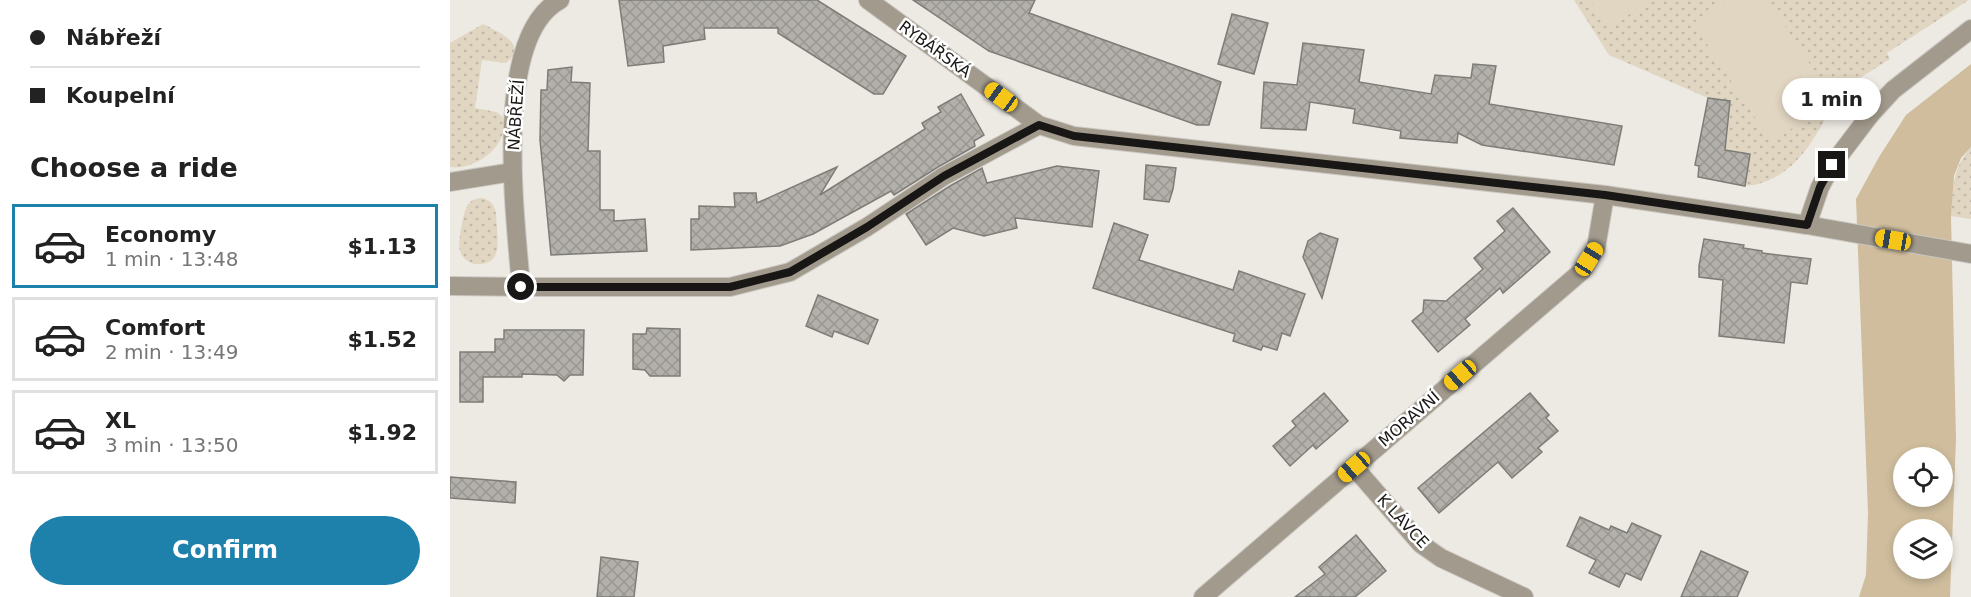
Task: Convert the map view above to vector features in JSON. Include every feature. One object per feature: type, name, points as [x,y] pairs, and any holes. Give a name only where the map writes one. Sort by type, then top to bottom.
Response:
[{"type":"street","name":"NÁBŘEŽÍ","points":[[521,287],[512,172],[516,90],[522,57],[535,23],[560,0]]},
{"type":"street","name":"RYBÁŘSKÁ","points":[[868,0],[1039,125],[1074,136],[1605,195],[1807,225],[1966,253]]},
{"type":"street","points":[[1807,225],[1820,187],[1832,165],[1870,115],[1893,90],[1971,29]]},
{"type":"street","points":[[450,286],[730,287],[790,272],[867,227],[944,176],[1039,125]]},
{"type":"street","name":"NÁBŘEŽÍ","points":[[450,182],[512,172]]},
{"type":"street","name":"MORAVNÍ","points":[[1203,597],[1582,271],[1596,248],[1605,195]]},
{"type":"street","name":"K LÁVCE","points":[[1354,467],[1421,544],[1441,558],[1524,597]]},
{"type":"shaded area","points":[[1574,0],[1969,0],[1887,53],[1890,59],[1850,84],[1846,79],[1821,127],[1800,157],[1772,179],[1754,185],[1742,185],[1722,180],[1730,101],[1708,98],[1609,55]]},
{"type":"shaded area","points":[[1590,0],[1651,0],[1609,28]]},
{"type":"shaded area","points":[[1728,0],[1768,0],[1834,101],[1771,142],[1693,23]]},
{"type":"shaded area","points":[[483,24],[509,39],[515,50],[506,63],[482,60],[475,108],[496,112],[502,116],[504,126],[502,136],[490,154],[481,160],[470,165],[450,167],[450,43]]},
{"type":"shaded area","points":[[1971,64],[1971,147],[1961,158],[1954,176],[1951,216],[1956,439],[1953,519],[1893,519],[1893,579],[1951,579],[1950,597],[1859,597],[1866,575],[1868,513],[1856,199],[1906,115]]},
{"type":"shaded area","points":[[1971,147],[1971,219],[1951,216],[1957,171]]},
{"type":"shaded area","points":[[483,198],[491,202],[495,209],[497,248],[496,254],[489,262],[474,264],[465,259],[461,253],[460,234],[467,206],[474,200]]},
{"type":"building","points":[[619,0],[817,0],[906,56],[883,94],[874,94],[778,33],[778,28],[704,28],[705,39],[663,46],[664,62],[628,66]]},
{"type":"building","points":[[913,0],[1035,0],[1029,13],[1221,82],[1209,125],[1197,125],[989,51]]},
{"type":"building","points":[[1232,14],[1268,23],[1254,74],[1218,64]]},
{"type":"building","points":[[1303,43],[1364,50],[1359,82],[1431,94],[1435,75],[1471,78],[1473,64],[1496,66],[1489,104],[1622,126],[1614,165],[1482,145],[1458,133],[1457,143],[1400,138],[1401,131],[1353,123],[1355,109],[1310,102],[1306,130],[1261,128],[1264,82],[1297,85]]},
{"type":"building","points":[[572,67],[571,82],[590,83],[588,151],[600,151],[600,210],[614,210],[614,221],[645,219],[647,251],[551,255],[540,140],[541,90],[547,90],[548,70]]},
{"type":"building","points":[[961,94],[984,135],[974,141],[975,146],[894,195],[891,191],[813,234],[780,246],[691,250],[691,219],[699,219],[699,206],[735,207],[734,193],[756,193],[757,203],[837,167],[820,195],[925,129],[922,123],[941,112],[938,107]]},
{"type":"building","points":[[1708,98],[1730,101],[1725,150],[1750,154],[1745,186],[1698,177],[1699,166],[1695,165]]},
{"type":"building","points":[[1146,165],[1176,168],[1169,202],[1144,199]]},
{"type":"building","points":[[1057,166],[1099,171],[1092,227],[1015,218],[1017,228],[984,236],[953,228],[926,245],[906,214],[982,168],[987,183]]},
{"type":"building","points":[[1513,208],[1550,252],[1503,293],[1500,288],[1465,319],[1470,325],[1438,352],[1412,321],[1423,312],[1424,300],[1446,301],[1483,269],[1474,258],[1505,231],[1497,221]]},
{"type":"building","points":[[1114,223],[1148,235],[1139,260],[1233,290],[1239,271],[1305,294],[1290,336],[1282,333],[1277,350],[1263,346],[1261,350],[1233,341],[1235,334],[1093,288]]},
{"type":"building","points":[[1320,233],[1338,239],[1322,298],[1303,257],[1308,241]]},
{"type":"building","points":[[1704,239],[1744,245],[1743,248],[1762,251],[1762,253],[1811,259],[1807,284],[1791,282],[1784,343],[1719,336],[1723,280],[1699,277]]},
{"type":"building","points":[[818,295],[878,320],[868,344],[834,331],[832,337],[806,326]]},
{"type":"building","points":[[647,328],[680,329],[680,376],[650,376],[645,370],[633,369],[633,334],[646,334]]},
{"type":"building","points":[[504,330],[584,330],[583,375],[570,375],[564,381],[557,375],[522,374],[522,377],[483,377],[483,402],[460,402],[460,352],[495,352],[495,339],[504,339]]},
{"type":"building","points":[[1324,393],[1348,421],[1316,449],[1313,445],[1290,466],[1273,446],[1296,426],[1292,421]]},
{"type":"building","points":[[1530,393],[1549,415],[1546,418],[1558,431],[1538,448],[1542,452],[1512,478],[1498,462],[1439,513],[1418,488]]},
{"type":"building","points":[[450,477],[516,482],[515,503],[450,498]]},
{"type":"building","points":[[1580,517],[1609,530],[1611,526],[1627,533],[1632,523],[1661,536],[1641,580],[1626,573],[1619,587],[1589,573],[1596,560],[1567,546]]},
{"type":"building","points":[[1356,535],[1386,571],[1355,597],[1295,597],[1325,574],[1319,567]]},
{"type":"building","points":[[1701,551],[1748,572],[1737,597],[1681,597]]},
{"type":"building","points":[[601,557],[638,562],[634,597],[597,597]]},
{"type":"route","points":[[521,287],[730,287],[790,272],[867,227],[944,176],[1039,125],[1074,136],[1605,195],[1807,225],[1820,187],[1832,165]]}]
